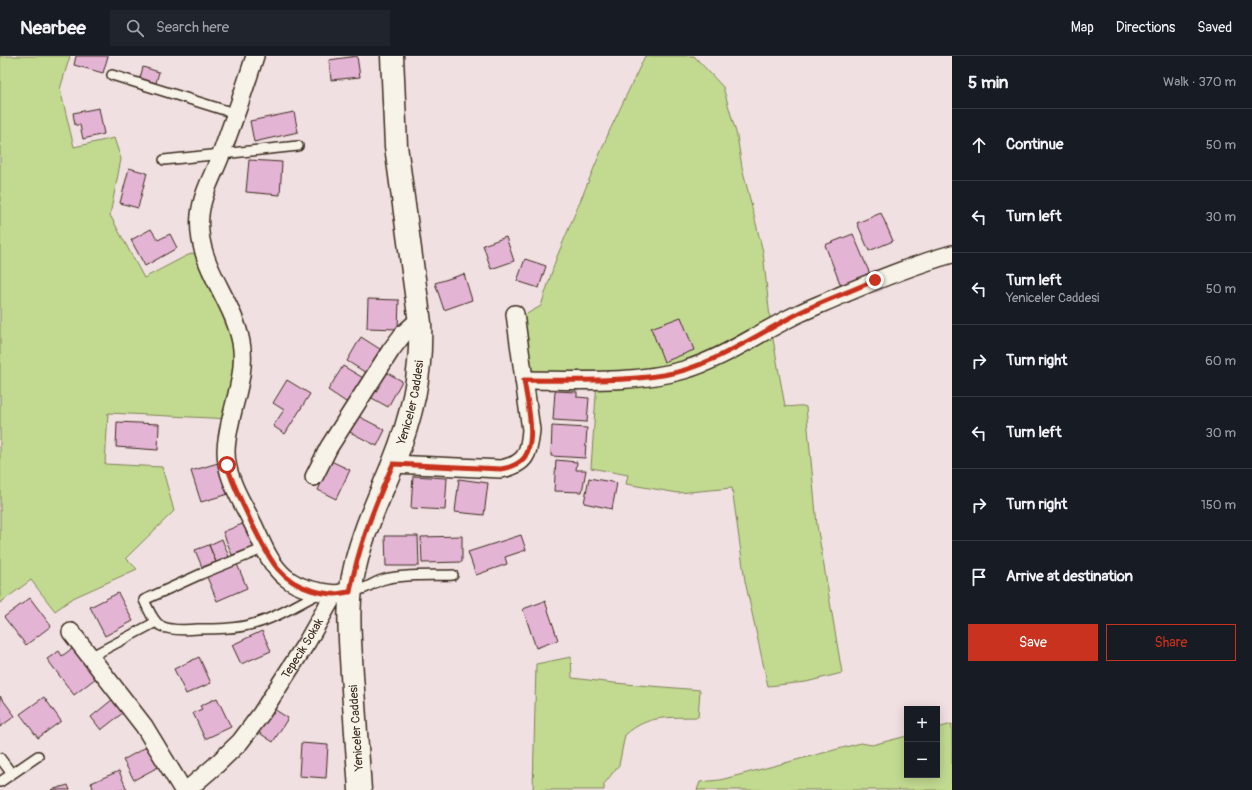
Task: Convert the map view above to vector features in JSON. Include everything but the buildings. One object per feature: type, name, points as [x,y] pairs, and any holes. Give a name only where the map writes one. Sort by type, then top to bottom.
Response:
[{"type":"street","points":[[255,56],[222,154],[201,208],[200,240],[208,265],[232,316],[241,344],[240,381],[227,439],[227,465],[231,479],[265,548],[273,563],[284,576],[294,584],[336,593]]},
{"type":"street","name":"Yeniceler Caddesi","points":[[360,790],[350,629],[336,593],[355,565],[378,497],[393,464],[410,416],[416,391],[420,343],[420,323],[396,146],[392,56]]},
{"type":"street","points":[[524,380],[615,380],[664,375],[685,370],[736,347],[800,313],[875,280],[952,254]]},
{"type":"street","points":[[393,464],[501,469],[512,467],[521,462],[527,455],[530,447],[531,430],[516,314]]},
{"type":"street","points":[[314,477],[329,447],[391,350],[404,333],[413,325],[420,323]]},
{"type":"street","name":"Tepecik Sokak","points":[[187,790],[240,742],[262,714],[336,593]]},
{"type":"street","points":[[71,632],[144,726],[183,790]]},
{"type":"lane","points":[[112,76],[236,114]]},
{"type":"lane","points":[[164,160],[298,146]]},
{"type":"lane","points":[[265,548],[201,574],[144,600],[156,622],[160,626],[193,630],[255,624],[336,593],[366,589],[386,579],[453,575]]},
{"type":"lane","points":[[90,657],[156,622]]},
{"type":"lane","points":[[0,782],[38,756]]},
{"type":"lane","points":[[0,758],[12,774]]},
{"type":"green space","points":[[0,56],[70,56],[60,89],[74,147],[114,138],[121,159],[110,215],[144,278],[186,256],[202,250],[239,332],[231,419],[108,413],[105,464],[162,467],[174,511],[126,558],[137,569],[73,598],[55,611],[31,580],[0,603]]},
{"type":"green space","points":[[645,56],[694,56],[723,87],[737,136],[742,167],[763,252],[771,328],[785,406],[806,407],[817,525],[842,673],[806,682],[768,686],[745,581],[732,488],[678,493],[626,484],[628,475],[591,468],[597,380],[524,380],[516,320],[541,306],[556,259],[609,132]]},
{"type":"green space","points":[[571,657],[572,678],[700,690],[698,717],[659,718],[642,723],[634,728],[625,735],[619,765],[604,784],[604,790],[533,790],[536,664]]},
{"type":"green space","points":[[952,724],[952,790],[697,790],[700,782],[720,780],[861,743],[872,745],[904,737],[904,778],[940,778],[940,727]]},
{"type":"route","points":[[227,465],[231,479],[265,548],[273,563],[284,576],[294,584],[321,593],[336,594],[350,592],[355,565],[365,535],[378,497],[393,464],[501,469],[512,467],[521,462],[527,455],[530,447],[531,430],[524,380],[615,380],[664,375],[685,370],[708,361],[800,313],[875,280]]}]
